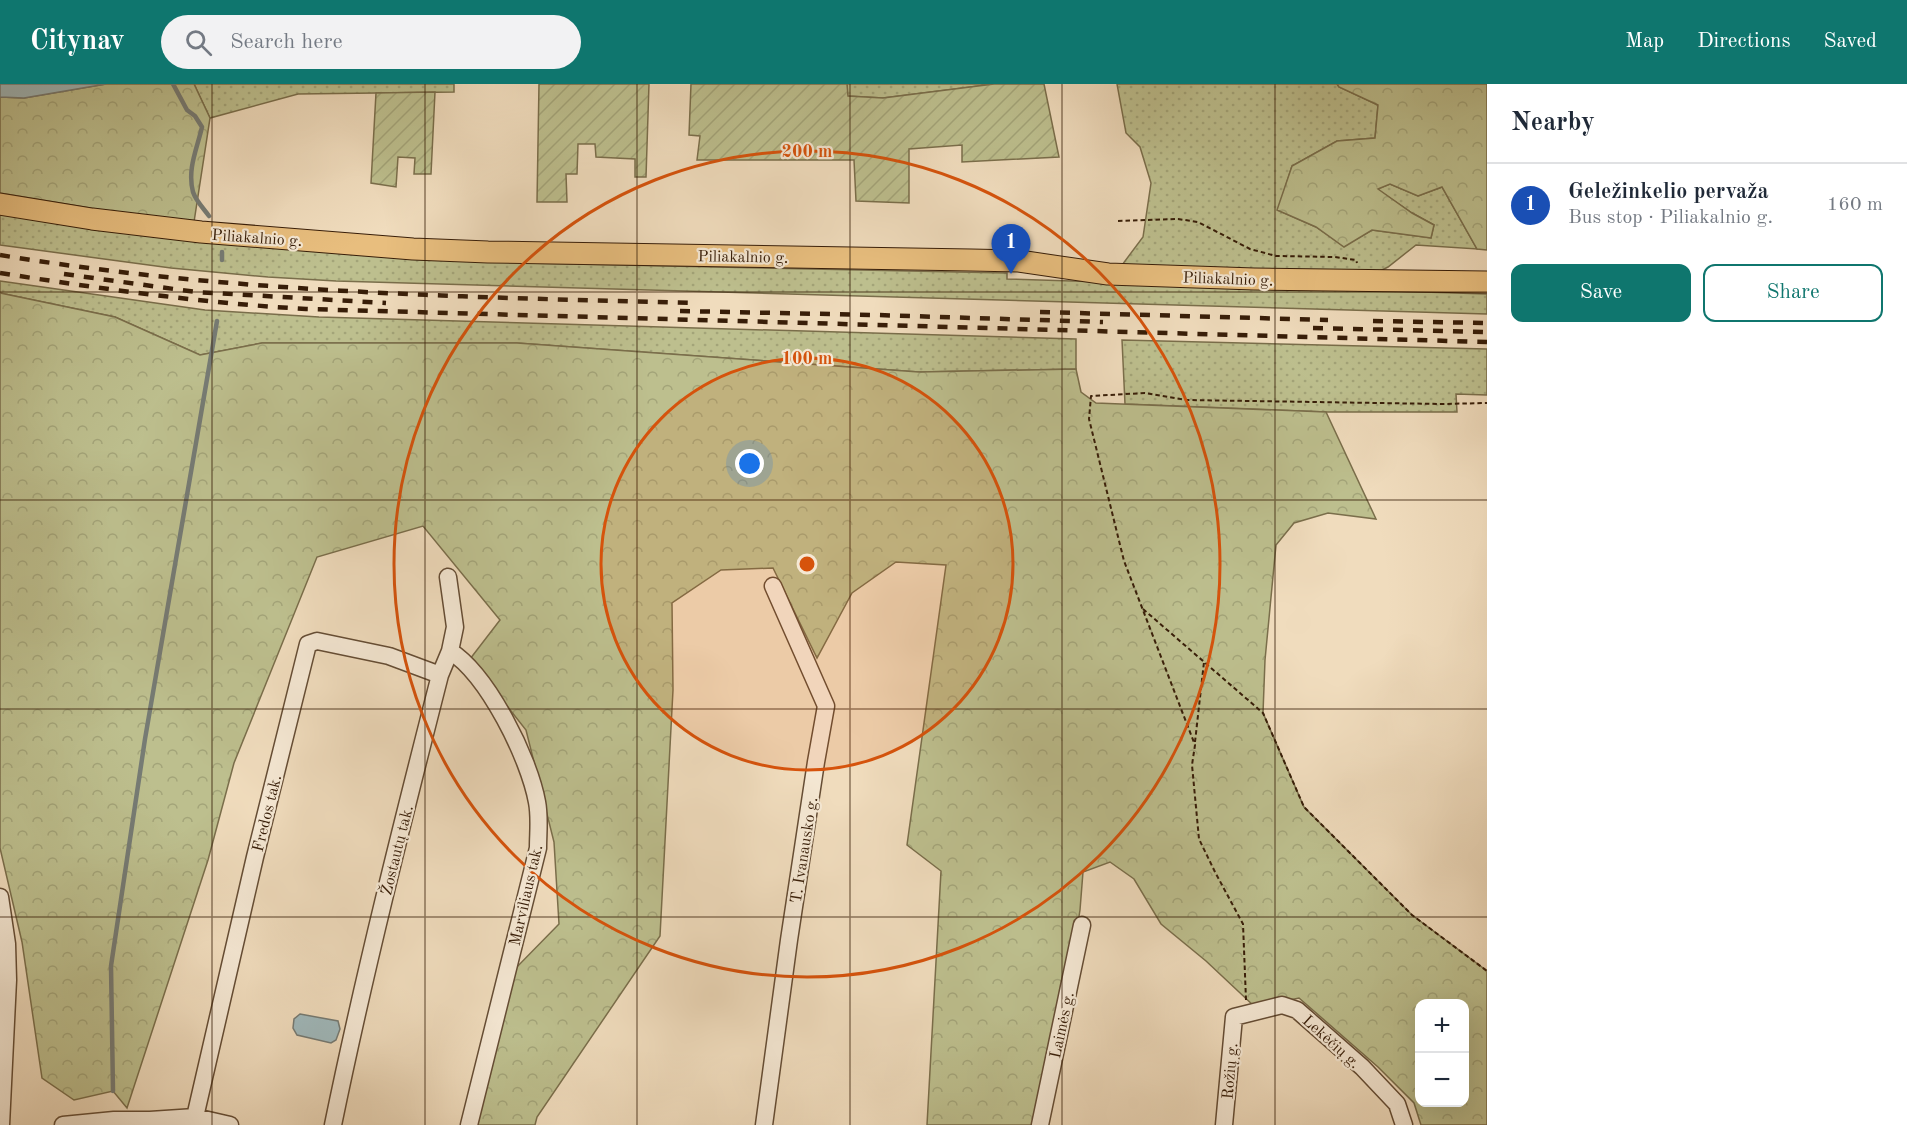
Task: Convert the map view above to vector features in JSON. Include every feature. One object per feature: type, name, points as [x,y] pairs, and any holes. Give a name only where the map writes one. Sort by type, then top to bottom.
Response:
[{"type":"main road","name":"Piliakalnio g.","points":[[0,204],[92,219],[201,232],[414,249],[990,260],[1019,261],[1108,274],[1487,282]]},
{"type":"street","name":"Žostautų tak.","points":[[333,1125],[391,869],[440,675],[450,651],[455,627],[448,577]]},
{"type":"street","name":"T. Ivanausko g.","points":[[764,1125],[789,940],[826,706],[773,586]]},
{"type":"street","name":"Fredos tak.","points":[[195,1117],[255,857],[308,644],[317,640],[389,656],[440,675]]},
{"type":"street","name":"Marviliaus tak.","points":[[450,651],[474,673],[510,725],[537,801],[538,822],[538,848],[469,1125]]},
{"type":"street","points":[[0,897],[7,944],[4,978],[2,1125]]},
{"type":"street","name":"Laimės g.","points":[[1040,1125],[1082,925]]},
{"type":"street","name":"Lekėčių g.","points":[[1240,1015],[1282,1005],[1297,1010],[1362,1067],[1397,1104],[1404,1125]]},
{"type":"street","name":"Rožių g.","points":[[1224,1125],[1240,1015]]},
{"type":"street","points":[[63,1125],[114,1120],[195,1117],[230,1125]]},
{"type":"path","points":[[1118,221],[1178,219],[1198,222],[1250,249],[1276,256],[1335,256],[1356,260],[1363,280]]},
{"type":"path","points":[[1195,745],[1124,561],[1089,419],[1091,396],[1145,393],[1186,400],[1487,403]]},
{"type":"path","points":[[1142,608],[1263,713],[1304,807],[1412,915],[1487,971]]},
{"type":"path","points":[[1204,662],[1192,765],[1199,839],[1243,924],[1240,1015]]},
{"type":"green space","points":[[106,84],[194,84],[210,118],[194,222],[150,218],[0,193],[0,97],[24,98]]},
{"type":"green space","points":[[194,84],[454,84],[454,92],[298,94],[210,118]]},
{"type":"green space","points":[[539,84],[649,84],[646,177],[635,177],[635,159],[596,157],[595,144],[578,144],[577,174],[566,174],[567,202],[537,202]]},
{"type":"green space","points":[[691,84],[847,84],[848,96],[883,98],[994,84],[1044,84],[1059,157],[962,162],[962,145],[909,149],[909,203],[856,201],[854,160],[697,160],[700,136],[689,135]]},
{"type":"green space","points":[[847,84],[994,84],[883,98],[847,96]]},
{"type":"green space","points":[[1117,84],[1337,84],[1378,105],[1375,138],[1337,141],[1292,166],[1278,210],[1316,227],[1344,246],[1372,230],[1431,238],[1434,225],[1377,189],[1390,184],[1418,196],[1442,187],[1477,249],[1416,245],[1380,271],[1122,265],[1143,237],[1151,183],[1140,147],[1126,133]]},
{"type":"green space","points":[[1337,84],[1487,84],[1487,250],[1477,249],[1442,187],[1418,196],[1390,184],[1378,189],[1412,213],[1434,225],[1431,238],[1372,230],[1344,247],[1316,227],[1277,210],[1292,166],[1337,141],[1375,138],[1378,105]]},
{"type":"green space","points":[[435,92],[431,174],[414,174],[415,158],[398,157],[396,187],[371,183],[376,93]]},
{"type":"green space","points":[[0,212],[420,259],[1007,273],[1007,279],[1487,294],[1487,314],[336,281],[268,277],[171,268],[0,245]]},
{"type":"green space","points":[[0,281],[205,310],[319,317],[1076,339],[1076,369],[919,372],[517,343],[262,343],[200,355],[115,317],[0,293]]},
{"type":"green space","points":[[0,293],[115,317],[200,355],[262,343],[517,343],[919,372],[1076,369],[1081,392],[1096,403],[1326,412],[1376,519],[1328,513],[1294,523],[1276,545],[1265,660],[1263,713],[1304,807],[1412,915],[1487,971],[1487,1125],[1421,1125],[1415,1107],[1469,1107],[1469,999],[1415,999],[1415,1106],[1378,1067],[1299,998],[1255,1007],[1206,961],[1161,924],[1134,879],[1110,862],[1083,872],[1076,935],[1033,1125],[927,1125],[941,871],[907,845],[946,565],[896,562],[852,593],[817,658],[773,568],[721,570],[672,603],[673,690],[660,936],[537,1117],[535,1125],[477,1125],[509,975],[559,924],[554,842],[526,730],[470,659],[500,620],[423,526],[317,557],[234,763],[208,860],[127,1108],[113,1091],[74,1100],[42,1078],[22,942],[0,848]]},
{"type":"green space","points":[[1122,340],[1487,349],[1487,395],[1456,394],[1457,412],[1326,412],[1125,404]]},
{"type":"water","points":[[0,84],[106,84],[24,98],[0,97]]},
{"type":"water","points":[[300,1014],[338,1021],[340,1029],[336,1040],[331,1043],[297,1035],[293,1028],[294,1019]]},
{"type":"waterway","points":[[173,84],[187,110],[195,116],[202,127],[193,159],[191,184],[196,199],[209,216]]},
{"type":"waterway","points":[[222,252],[222,260]]},
{"type":"waterway","points":[[113,1091],[111,966],[145,739],[217,321]]},
{"type":"railway","points":[[0,255],[86,268],[260,285],[434,295],[695,303]]},
{"type":"railway","points":[[0,273],[153,295],[306,309],[1487,342]]},
{"type":"railway","points":[[64,274],[196,292],[386,303]]},
{"type":"railway","points":[[680,311],[1103,322]]},
{"type":"railway","points":[[1040,312],[1328,320]]},
{"type":"railway","points":[[1373,321],[1487,323]]},
{"type":"railway","points":[[1313,328],[1487,332]]},
{"type":"place","name":"Geležinkelio pervaža","points":[[1011,274]]}]
